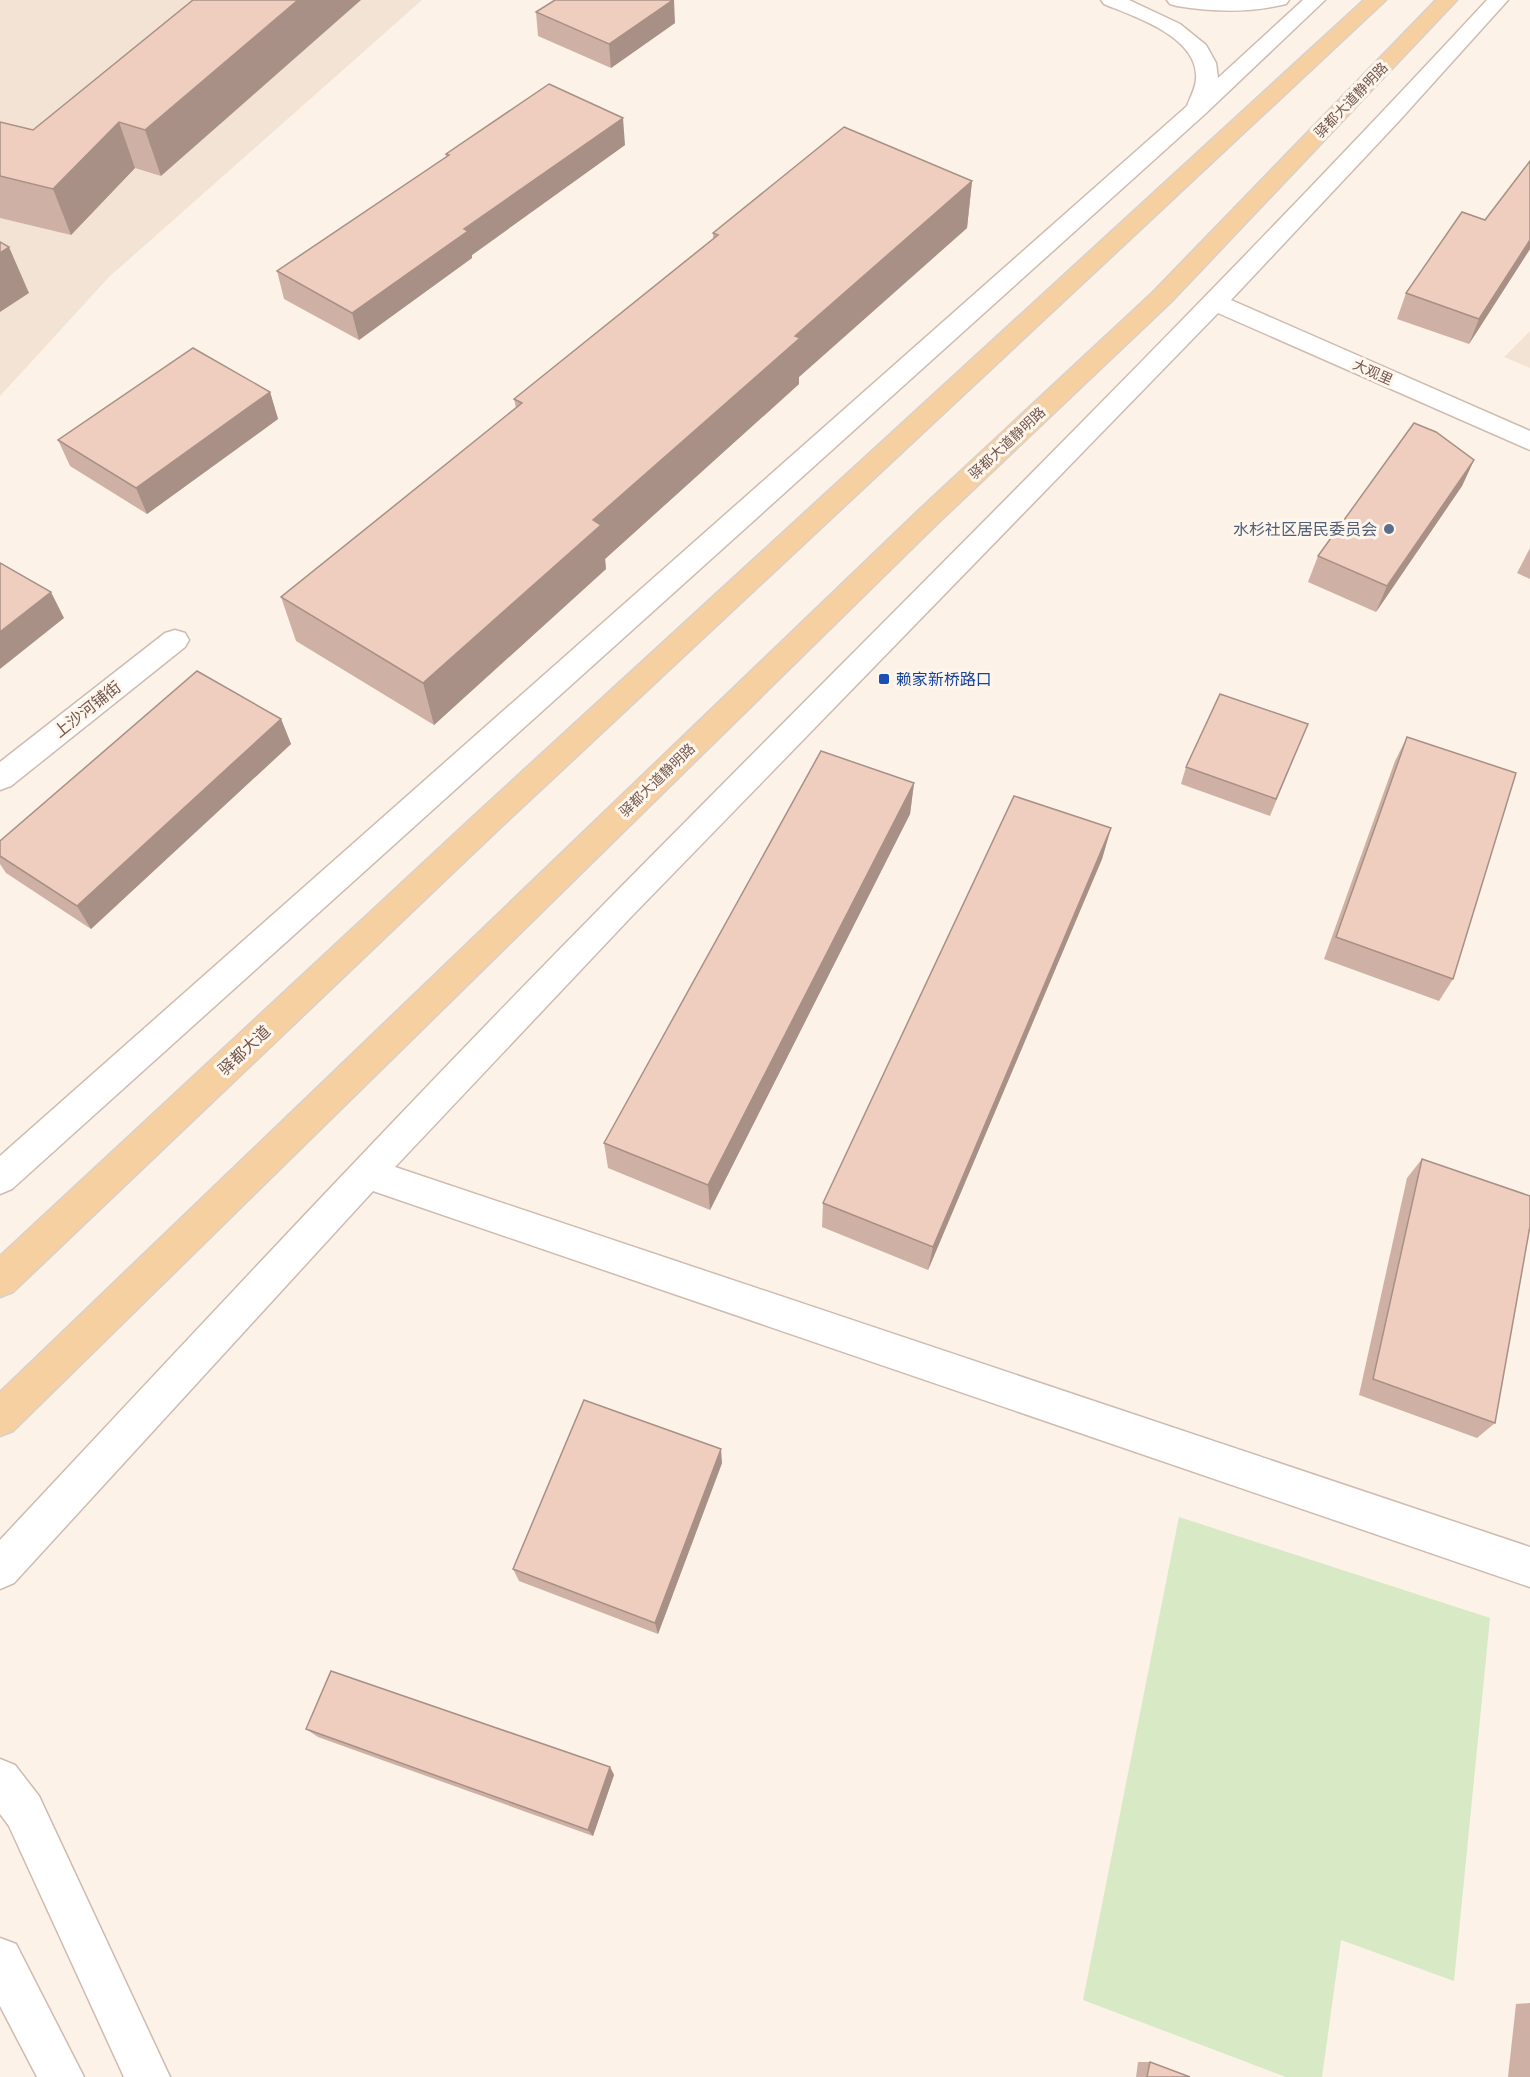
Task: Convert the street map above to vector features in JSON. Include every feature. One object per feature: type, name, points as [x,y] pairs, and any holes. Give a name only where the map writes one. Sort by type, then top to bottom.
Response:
[{"type":"main road","name":"驿都大道","points":[[0,1280],[489,820],[1376,0]]},
{"type":"main road","name":"驿都大道静明路","points":[[0,1419],[930,515],[1162,297],[1448,0]]},
{"type":"street","points":[[1111,0],[1152,17],[1179,32],[1200,49],[1207,76],[1197,109]]},
{"type":"street","points":[[1177,0],[1213,6],[1255,6],[1279,0]]},
{"type":"street","points":[[0,1178],[1197,109],[1315,0]]},
{"type":"street","points":[[0,1569],[366,1173],[624,904],[1216,303],[1406,102],[1498,0]]},
{"type":"street","name":"大观里","points":[[1216,303],[1530,441]]},
{"type":"street","name":"上沙河铺街","points":[[0,778],[175,640]]},
{"type":"street","points":[[366,1173],[1530,1567]]},
{"type":"street","points":[[0,1780],[24,1811],[147,2077]]},
{"type":"street","points":[[0,1960],[61,2077]]},
{"type":"shaded area","points":[[0,0],[422,0],[109,277],[0,396]]},
{"type":"shaded area","points":[[1530,331],[1530,368],[1504,357]]},
{"type":"green space","points":[[1179,1517],[1490,1618],[1454,1981],[1341,1940],[1322,2077],[1286,2077],[1083,2000]]},
{"type":"building","points":[[193,0],[298,0],[145,130],[119,122],[53,189],[0,176],[0,122],[33,130]]},
{"type":"building","points":[[555,0],[673,0],[609,44],[536,12]]},
{"type":"building","points":[[549,84],[623,118],[464,229],[468,231],[352,313],[277,271],[449,155],[446,154]]},
{"type":"building","points":[[844,127],[972,181],[795,336],[800,338],[593,520],[601,525],[423,683],[281,597],[522,403],[514,399],[718,235],[713,233]]},
{"type":"building","points":[[1530,161],[1530,240],[1479,319],[1406,293],[1462,212],[1485,220]]},
{"type":"building","points":[[0,242],[9,247],[0,253]]},
{"type":"building","points":[[193,348],[270,392],[136,488],[58,440]]},
{"type":"building","name":"水杉社区居民委员会","points":[[1414,423],[1436,432],[1474,460],[1387,586],[1318,556]]},
{"type":"building","points":[[0,563],[51,592],[0,632]]},
{"type":"building","points":[[197,671],[281,719],[77,906],[0,856],[0,841]]},
{"type":"building","points":[[1220,694],[1308,724],[1276,799],[1186,767]]},
{"type":"building","points":[[1407,737],[1516,773],[1453,979],[1336,937]]},
{"type":"building","points":[[821,751],[914,783],[708,1185],[604,1143]]},
{"type":"building","points":[[1014,796],[1111,828],[933,1247],[823,1203]]},
{"type":"building","points":[[1422,1159],[1530,1196],[1530,1226],[1495,1423],[1373,1379]]},
{"type":"building","points":[[584,1400],[721,1449],[655,1623],[513,1569]]},
{"type":"building","points":[[331,1671],[610,1767],[588,1830],[306,1729]]},
{"type":"building","points":[[1150,2062],[1190,2077],[1147,2077]]},
{"type":"place","name":"水杉社区居民委员会","points":[[1389,529]]},
{"type":"place","name":"赖家新桥路口","points":[[884,679]]}]
